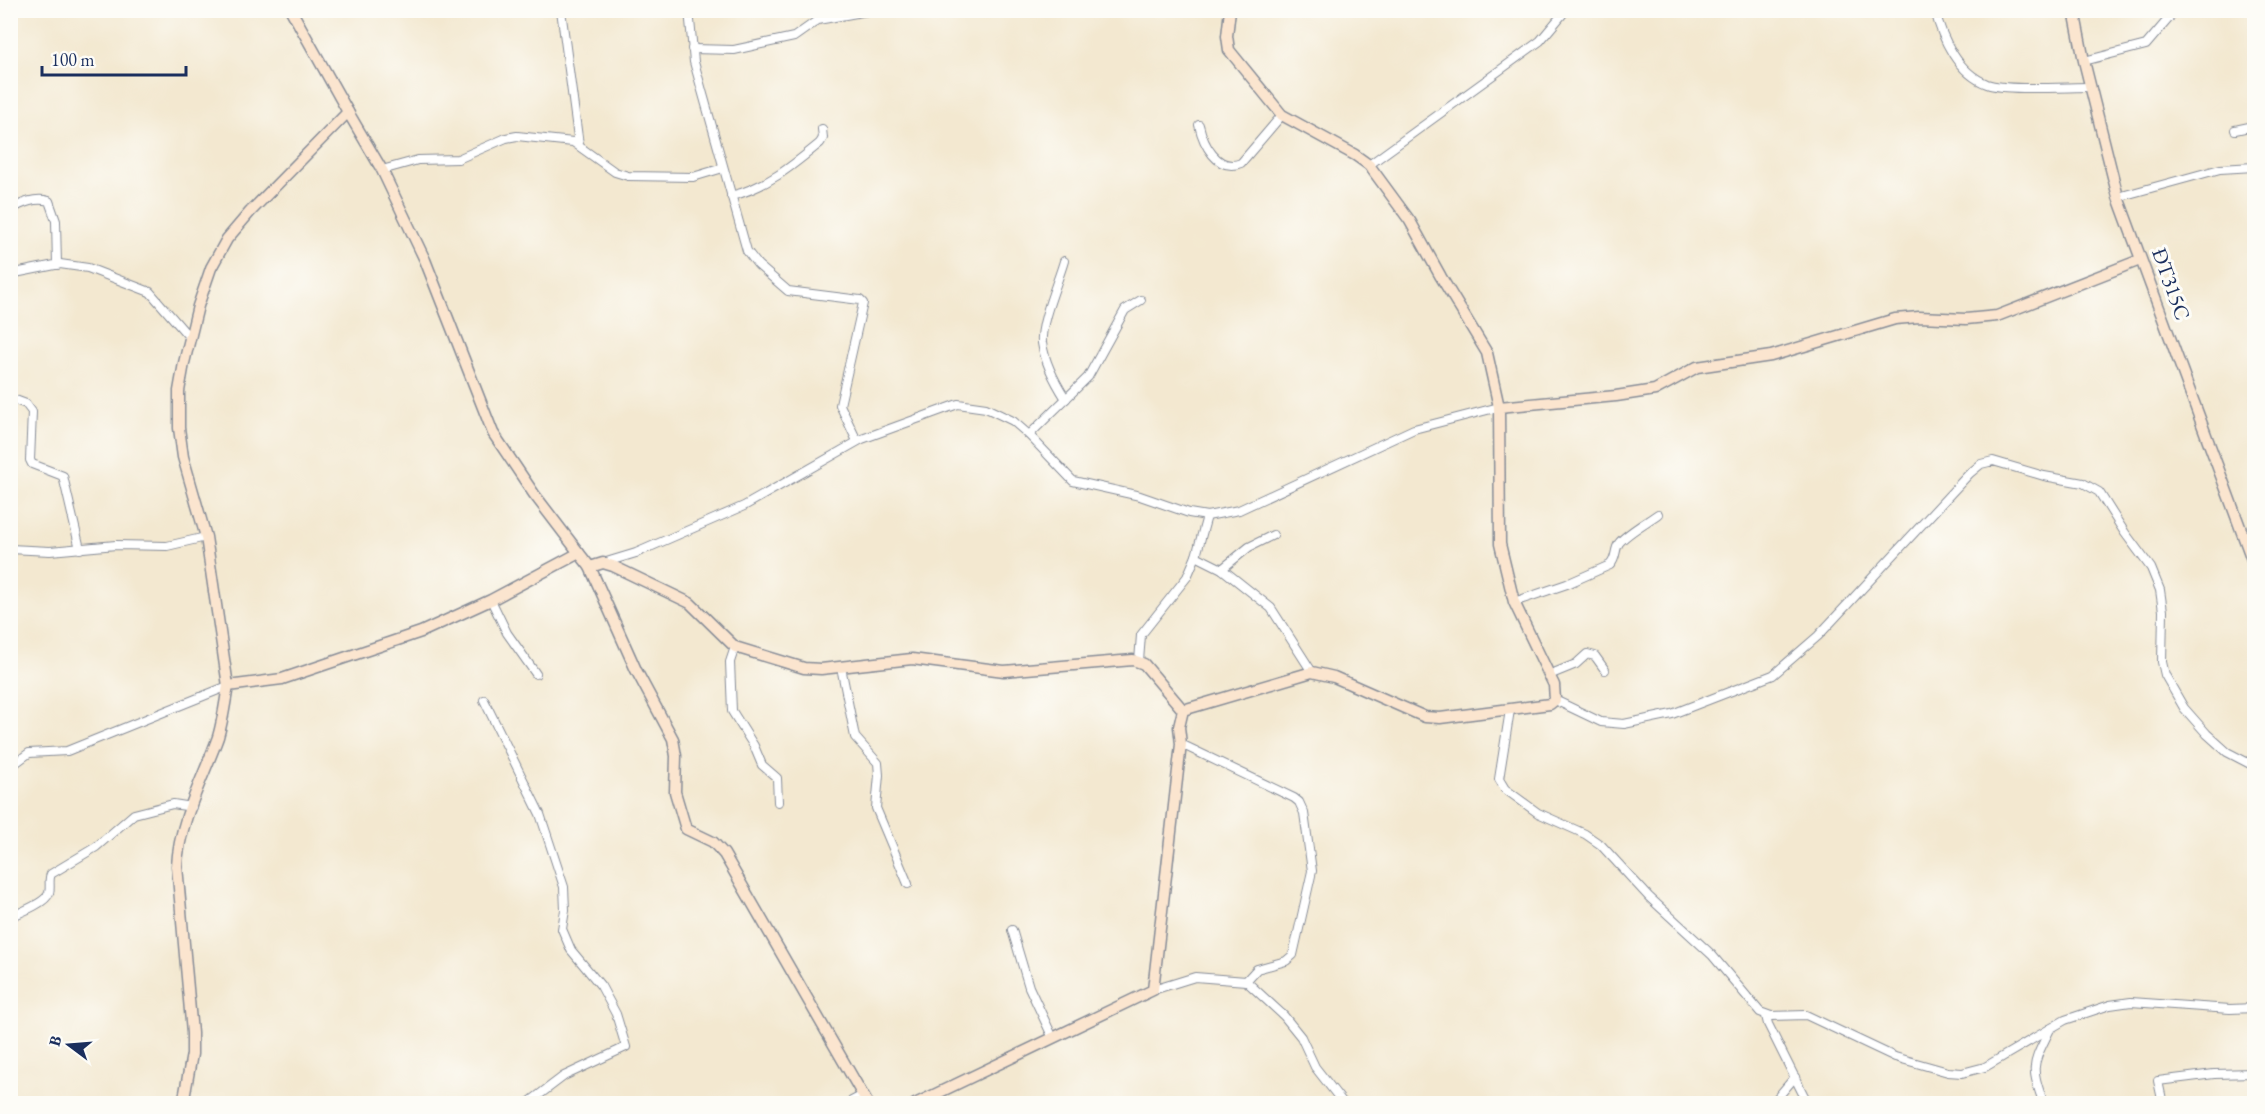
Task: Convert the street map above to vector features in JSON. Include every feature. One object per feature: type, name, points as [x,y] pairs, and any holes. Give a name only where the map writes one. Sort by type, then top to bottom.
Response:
[{"type":"street","points":[[291,10],[382,170],[425,260],[493,432],[534,494],[590,567],[636,670],[673,739],[676,756],[675,792],[686,829],[713,842],[724,854],[865,1099],[846,1104]]},
{"type":"street","points":[[561,10],[579,145]]},
{"type":"street","points":[[689,10],[692,50],[747,251],[752,259],[783,288],[793,292],[860,300],[863,303],[840,405],[857,441]]},
{"type":"street","points":[[692,50],[730,51],[745,48],[794,37],[818,20],[873,10]]},
{"type":"street","points":[[1230,10],[1227,36],[1229,50],[1282,116],[1355,155],[1369,165],[1410,221],[1458,308],[1483,345],[1489,360],[1499,406],[1500,544],[1514,602],[1549,675],[1555,690],[1555,700]]},
{"type":"street","points":[[1369,165],[1540,41],[1566,10]]},
{"type":"street","points":[[1935,10],[1945,40],[1958,61],[1971,75],[1989,84],[2090,87]]},
{"type":"street","name":"ĐT315C","points":[[2074,10],[2090,87],[2118,197],[2254,564]]},
{"type":"street","points":[[2084,61],[2146,45],[2176,10]]},
{"type":"street","points":[[183,1104],[192,1054],[192,1033],[177,866],[180,835],[218,734],[228,686],[206,537],[183,457],[179,428],[179,391],[198,306],[211,268],[227,239],[250,212],[348,112]]},
{"type":"street","points":[[1199,125],[1207,150],[1220,161],[1236,165],[1241,163],[1282,116]]},
{"type":"street","points":[[2235,130],[2254,126]]},
{"type":"street","points":[[731,196],[762,186],[784,173],[820,142],[823,138],[822,129]]},
{"type":"street","points":[[382,170],[418,160],[458,159],[511,137],[565,141],[579,145],[621,175],[693,177],[723,168]]},
{"type":"street","points":[[2118,197],[2220,169],[2254,167]]},
{"type":"street","points":[[10,210],[24,201],[45,199],[49,201],[56,221],[57,265]]},
{"type":"street","points":[[590,567],[636,553],[744,506],[857,441],[958,404],[997,412],[1013,421],[1073,481],[1140,496],[1189,513],[1207,516],[1239,510],[1414,429],[1499,406],[1616,396],[1655,390],[1697,367],[1771,356],[1895,320],[1919,317],[1966,319],[1997,316],[2140,260]]},
{"type":"street","points":[[1064,261],[1042,330],[1042,342],[1050,371],[1066,399]]},
{"type":"street","points":[[10,274],[57,265],[81,267],[148,291],[190,338]]},
{"type":"street","points":[[1029,435],[1093,370],[1125,310],[1141,300]]},
{"type":"street","points":[[10,398],[26,404],[32,412],[30,460],[32,464],[63,477],[80,549]]},
{"type":"street","points":[[1555,700],[1600,722],[1624,724],[1672,714],[1773,675],[1818,636],[1969,474],[1981,464],[1993,461],[2044,476],[2083,483],[2100,492],[2125,533],[2151,568],[2160,590],[2163,611],[2162,662],[2165,675],[2184,708],[2207,734],[2227,752],[2254,766]]},
{"type":"street","points":[[1514,602],[1567,584],[1610,565],[1621,540],[1658,513]]},
{"type":"street","points":[[1139,661],[1141,635],[1180,588],[1196,556],[1207,516]]},
{"type":"street","points":[[1222,569],[1249,547],[1273,535]]},
{"type":"street","points":[[10,549],[50,551],[116,545],[172,546],[206,537]]},
{"type":"street","points":[[10,767],[29,753],[67,751],[228,686],[282,679],[421,632],[491,600],[579,553]]},
{"type":"street","points":[[1196,556],[1222,569],[1271,608],[1312,672]]},
{"type":"street","points":[[603,563],[690,603],[735,647],[804,668],[821,669],[912,659],[1004,671],[1126,659],[1139,661],[1148,668],[1183,710]]},
{"type":"street","points":[[491,600],[507,633],[536,675]]},
{"type":"street","points":[[735,647],[730,662],[732,711],[754,746],[762,765],[777,778],[778,802]]},
{"type":"street","points":[[1549,675],[1564,670],[1587,654],[1595,656],[1605,670]]},
{"type":"street","points":[[841,667],[855,737],[878,763],[876,808],[908,884]]},
{"type":"street","points":[[1183,710],[1312,672],[1334,677],[1425,717],[1455,718],[1550,704],[1555,700]]},
{"type":"street","points":[[484,700],[540,814],[564,887],[565,910],[562,929],[571,950],[602,986],[616,1014],[626,1047],[564,1076],[527,1104]]},
{"type":"street","points":[[1153,990],[1181,744],[1179,727],[1183,710]]},
{"type":"street","points":[[1510,710],[1499,779],[1502,786],[1538,813],[1585,834],[1601,845],[1649,897],[1712,955],[1760,1012],[1766,1016],[1806,1015],[1895,1057],[1948,1072],[1962,1073],[1985,1067],[2065,1020],[2121,1003],[2230,1009],[2254,1008]]},
{"type":"street","points":[[1181,744],[1294,798],[1299,802],[1304,813],[1312,871],[1294,951],[1289,959],[1257,969],[1246,981]]},
{"type":"street","points":[[10,917],[44,900],[50,891],[51,874],[96,847],[134,814],[173,804],[192,807]]},
{"type":"street","points":[[1012,930],[1029,987],[1053,1038]]},
{"type":"street","points":[[915,1104],[1153,990],[1195,977],[1246,981],[1284,1016],[1301,1037],[1315,1067],[1344,1104]]},
{"type":"street","points":[[1766,1016],[1804,1096],[1811,1104]]},
{"type":"street","points":[[2044,1104],[2035,1079],[2034,1067],[2050,1028]]},
{"type":"street","points":[[2163,1104],[2158,1081],[2214,1074],[2254,1073]]},
{"type":"street","points":[[1772,1104],[1795,1077]]}]
